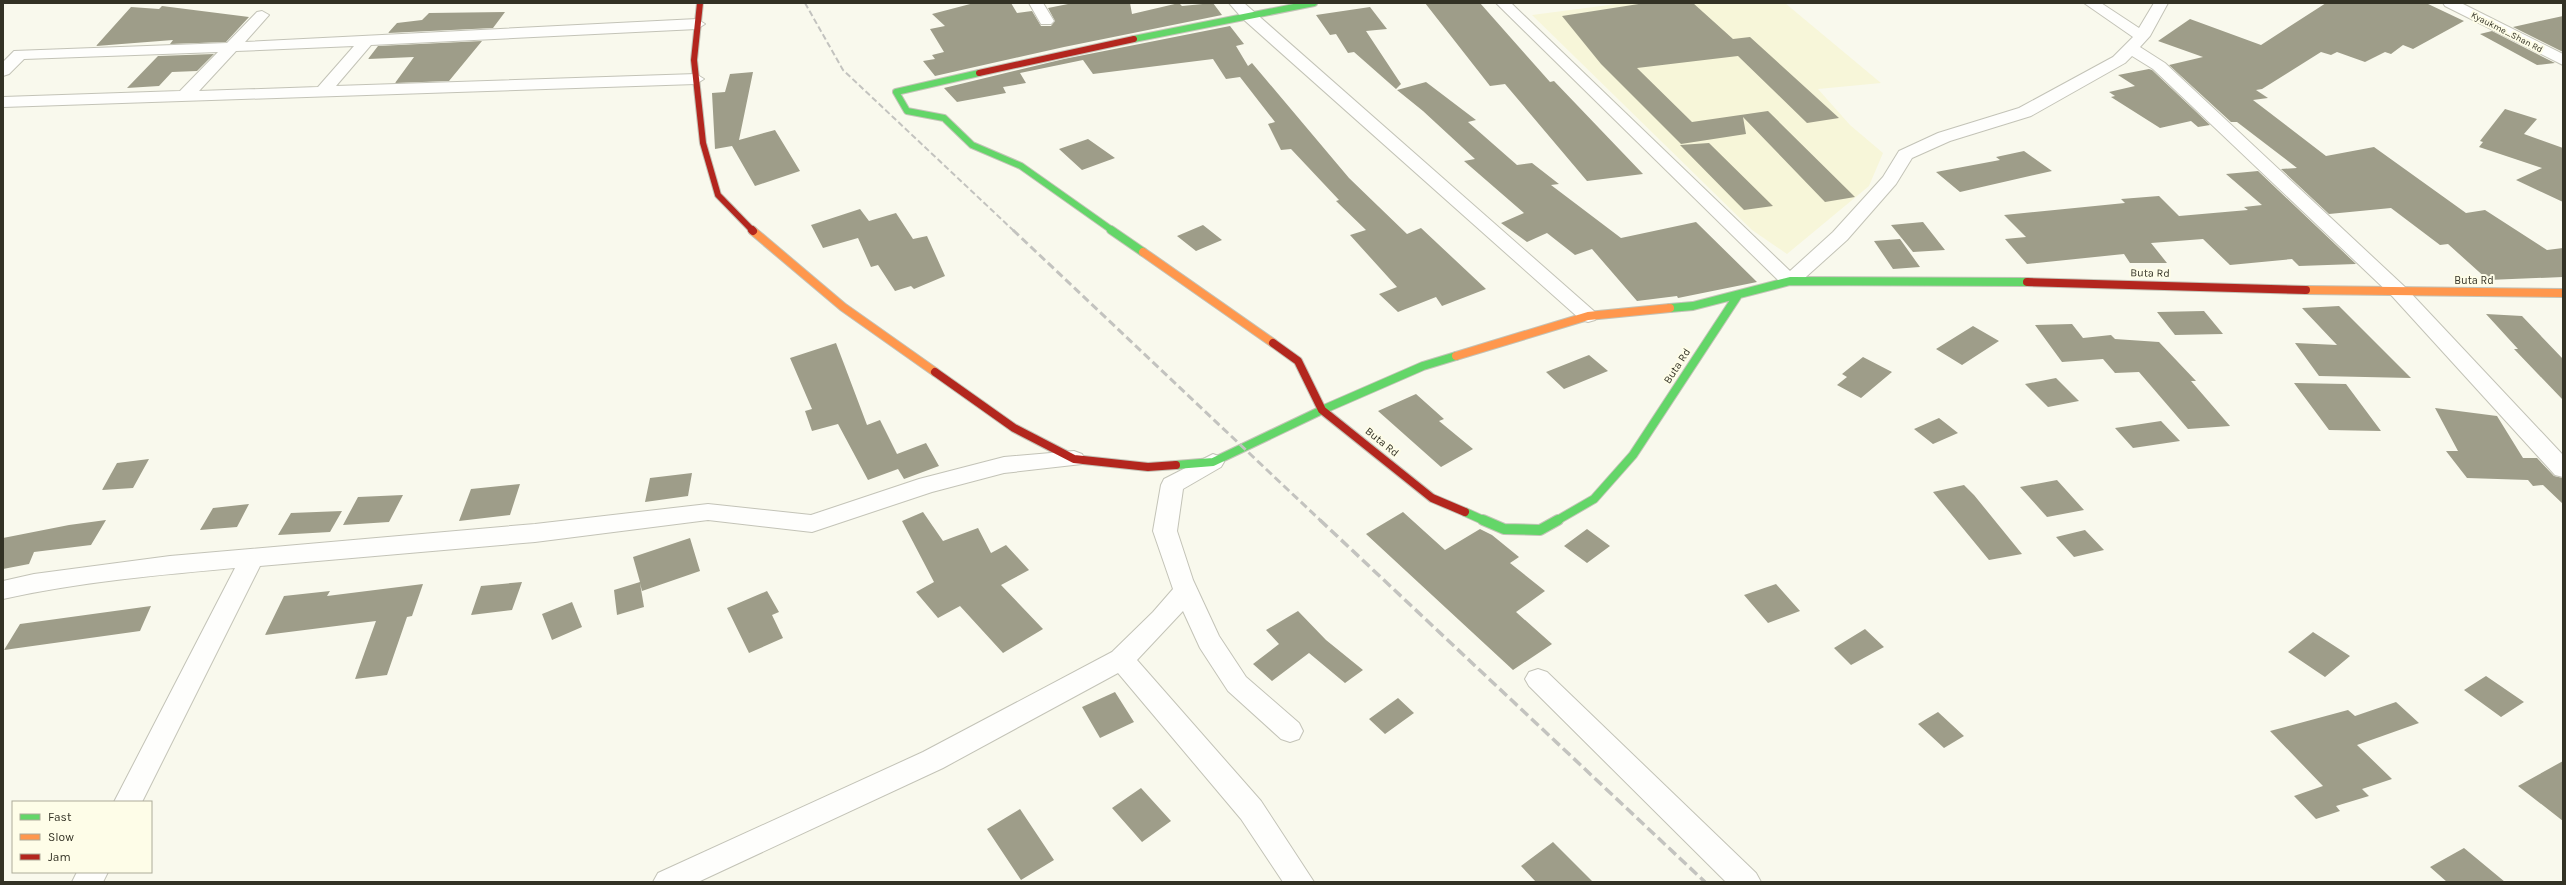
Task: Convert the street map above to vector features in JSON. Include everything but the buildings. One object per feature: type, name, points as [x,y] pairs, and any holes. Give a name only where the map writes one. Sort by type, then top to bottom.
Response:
[{"type":"street","points":[[700,3],[694,60],[703,142],[718,195],[764,243],[843,307],[1008,423],[1074,459]]},
{"type":"street","points":[[1036,3],[1046,21]]},
{"type":"street","points":[[1236,3],[1248,16],[1588,316]]},
{"type":"street","points":[[1290,731],[1237,684],[1209,641],[1186,590],[1165,531],[1172,485],[1213,462],[1322,410],[1298,361],[1021,166],[972,145],[944,118],[907,111],[896,92],[1064,53],[1314,3]]},
{"type":"street","points":[[1503,3],[1790,281],[1845,230],[1890,180],[1905,155],[1944,137],[2025,112],[2119,60],[2137,42],[2161,3]]},
{"type":"street","points":[[2091,3],[2137,42],[2159,66],[2399,292],[2563,469]]},
{"type":"street","name":"Kyaukme_Shan Rd","points":[[2450,3],[2563,60]]},
{"type":"street","points":[[184,97],[262,15]]},
{"type":"street","points":[[3,71],[20,54],[233,47],[697,24]]},
{"type":"street","points":[[322,92],[366,41]]},
{"type":"street","points":[[3,102],[184,97],[696,78]]},
{"type":"street","name":"Buta Rd","points":[[1738,295],[1634,455],[1594,499],[1540,530],[1504,529],[1432,498],[1322,410],[1423,366],[1588,316],[1694,306],[1790,281],[1947,280],[2399,292],[2563,293]]},
{"type":"street","points":[[3,590],[34,583],[170,564],[534,533],[708,512],[812,524],[927,485],[1004,465],[1074,459],[1148,467],[1213,462]]},
{"type":"street","points":[[129,801],[252,558]]},
{"type":"street","points":[[668,882],[933,760],[1121,659],[1162,619],[1186,590]]},
{"type":"street","points":[[1121,659],[1251,810],[1299,882]]},
{"type":"street","points":[[1538,679],[1746,882]]},
{"type":"shaded area","points":[[1624,3],[1785,3],[1881,83],[1818,89],[1850,125],[1883,153],[1869,186],[1787,254],[1752,230],[1532,15]]},
{"type":"railway","points":[[805,3],[843,70],[1014,231]]},
{"type":"railway","points":[[1013,230],[1321,521]]},
{"type":"railway","points":[[1320,520],[1705,882]]},
{"type":"traffic: fast","points":[[1134,39],[1314,3]]},
{"type":"traffic: fast","points":[[979,73],[896,92],[907,111],[944,118],[972,145],[1021,166],[1143,252]]},
{"type":"traffic: fast","points":[[1670,308],[1693,306],[1790,281],[2027,282]]},
{"type":"traffic: fast","points":[[1465,512],[1504,529],[1540,530],[1594,499],[1633,455],[1738,295]]},
{"type":"traffic: fast","points":[[1176,465],[1213,462],[1322,410],[1423,366],[1456,356]]},
{"type":"traffic: slow","points":[[753,231],[843,307],[935,372]]},
{"type":"traffic: slow","points":[[1143,252],[1273,343]]},
{"type":"traffic: slow","points":[[2306,290],[2563,293]]},
{"type":"traffic: slow","points":[[1456,356],[1588,316],[1670,308]]},
{"type":"traffic: jam","points":[[700,3],[694,60],[703,143],[718,195],[753,231]]},
{"type":"traffic: jam","points":[[979,73],[1134,39]]},
{"type":"traffic: jam","points":[[2027,282],[2306,290]]},
{"type":"traffic: jam","points":[[1273,343],[1298,361],[1322,410],[1432,498],[1465,512]]},
{"type":"traffic: jam","points":[[935,372],[1014,428],[1074,459],[1148,467],[1176,465]]}]
